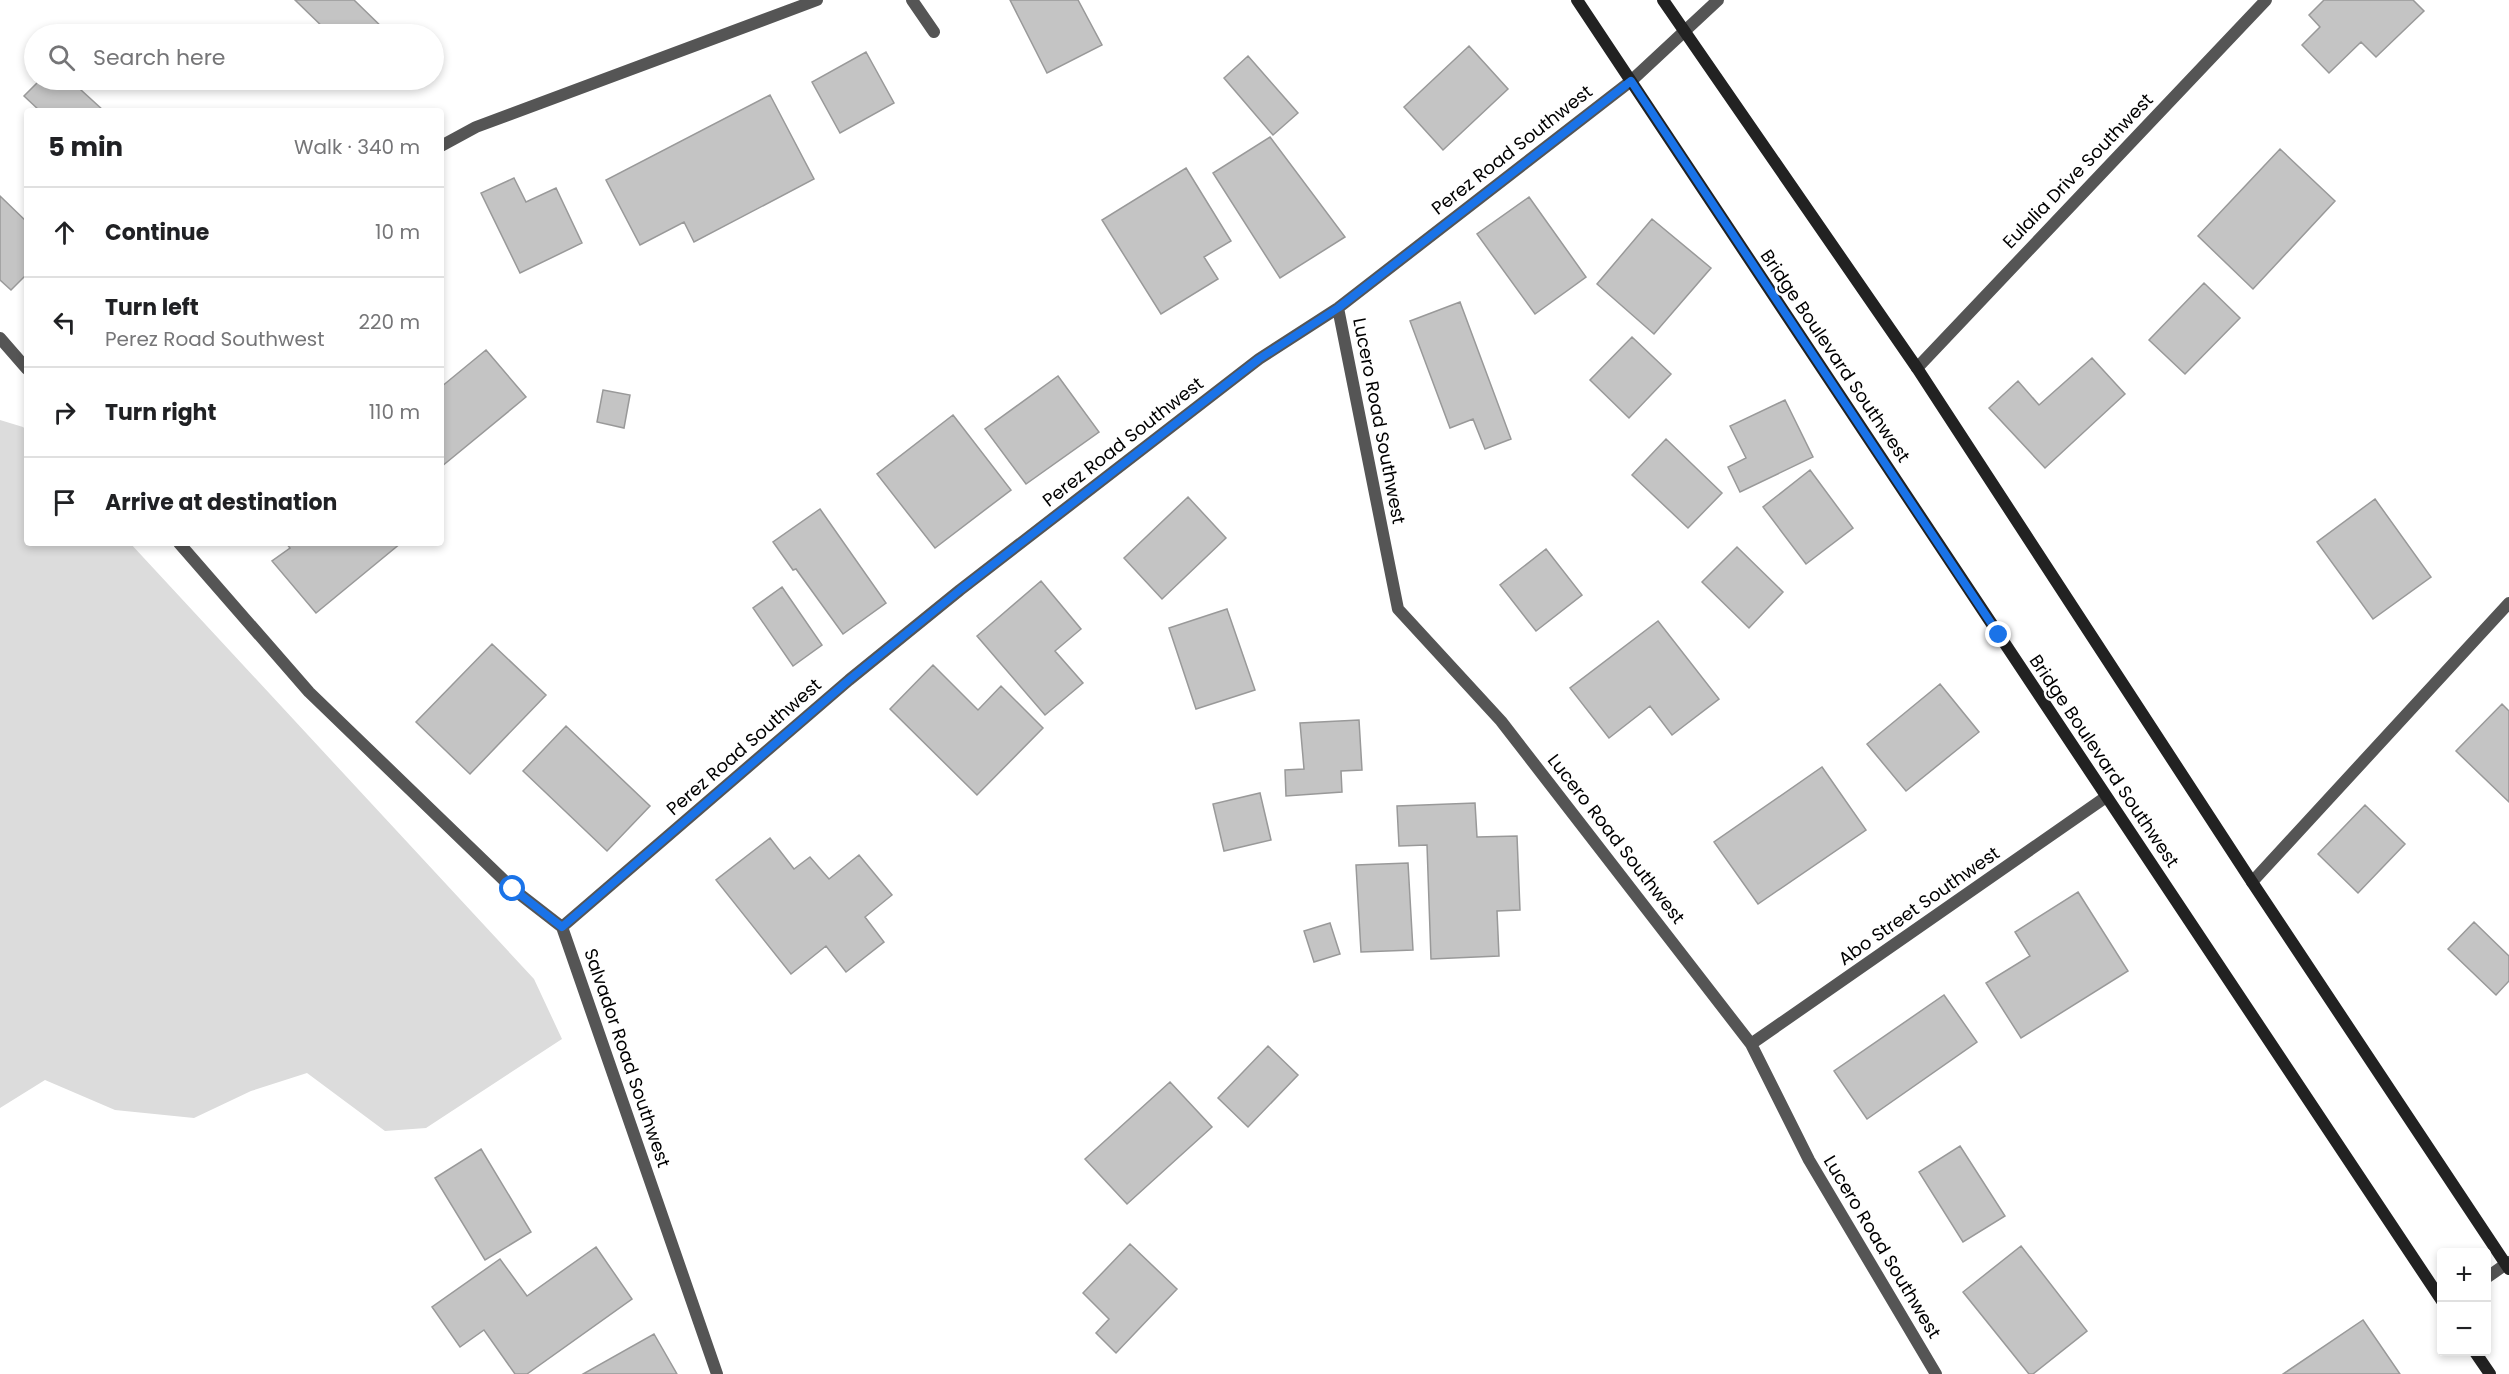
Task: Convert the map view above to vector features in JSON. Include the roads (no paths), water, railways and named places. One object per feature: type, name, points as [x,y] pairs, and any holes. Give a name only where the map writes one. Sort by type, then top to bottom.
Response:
[{"type":"main road","name":"Bridge Boulevard Southwest","points":[[1577,0],[2437,1294]]},
{"type":"main road","points":[[1663,0],[1917,368],[2252,882],[2508,1265]]},
{"type":"main road","points":[[2478,1356],[2490,1374]]},
{"type":"street","points":[[444,144],[476,127],[817,0]]},
{"type":"street","points":[[912,0],[934,32]]},
{"type":"street","name":"Perez Road Southwest","points":[[562,927],[849,680],[960,590],[1259,359],[1338,308],[1631,81],[1718,0]]},
{"type":"street","name":"Eulalia Drive Southwest","points":[[1917,368],[2266,0]]},
{"type":"street","name":"Lucero Road Southwest","points":[[1338,308],[1398,609],[1501,721],[1751,1044],[1809,1160],[1936,1374]]},
{"type":"street","points":[[0,338],[24,366]]},
{"type":"street","points":[[182,546],[309,692],[513,889],[562,927]]},
{"type":"street","points":[[2252,882],[2509,603]]},
{"type":"street","name":"Abo Street Southwest","points":[[1751,1044],[2106,797]]},
{"type":"street","name":"Salvador Road Southwest","points":[[562,927],[717,1374]]},
{"type":"street","points":[[2491,1276],[2508,1265]]}]
